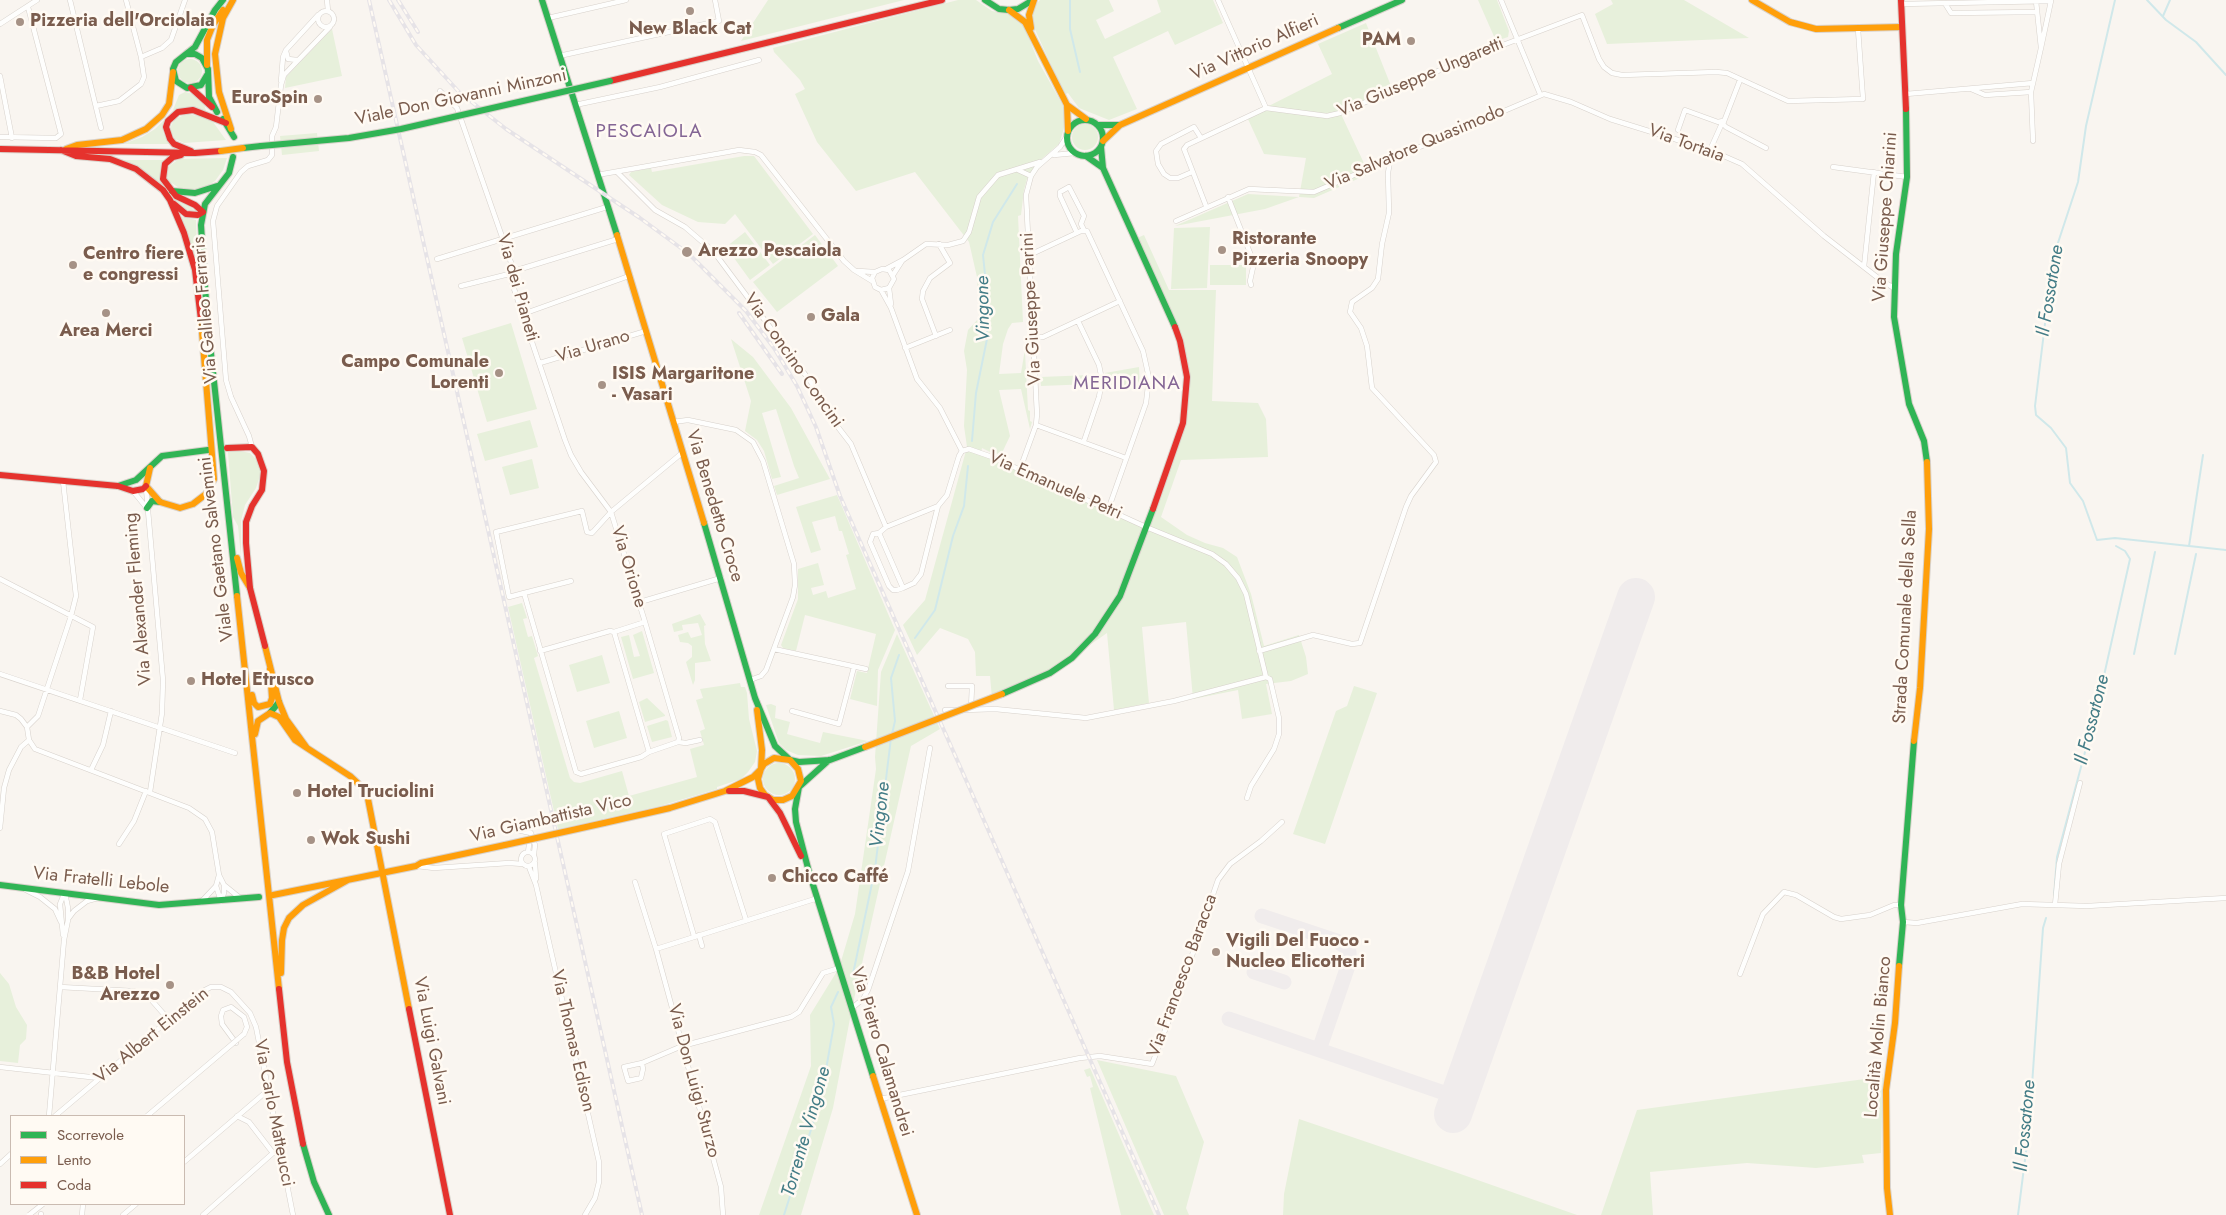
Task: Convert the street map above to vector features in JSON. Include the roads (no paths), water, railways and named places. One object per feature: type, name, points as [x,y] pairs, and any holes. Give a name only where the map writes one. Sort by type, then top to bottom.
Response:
[{"type":"main road","points":[[62,150],[77,145],[122,140],[146,129],[162,115],[169,104],[176,62],[195,47],[215,10],[223,0]]},
{"type":"main road","points":[[174,72],[179,84],[190,88],[217,112],[234,137],[219,92],[215,68],[219,31],[226,10],[232,0]]},
{"type":"main road","points":[[217,112],[209,97],[206,48],[210,31],[232,0]]},
{"type":"main road","name":"Via Benedetto Croce","points":[[542,0],[646,331],[721,578],[755,698],[775,746],[798,769],[800,775],[795,809],[796,822],[818,898]]},
{"type":"main road","name":"Viale Don Giovanni Minzoni","points":[[920,4],[928,0]]},
{"type":"main road","name":"Viale Don Giovanni Minzoni","points":[[0,149],[195,153],[349,138],[610,81],[942,0]]},
{"type":"main road","points":[[985,0],[999,9],[1009,10],[1018,9],[1034,0]]},
{"type":"main road","points":[[1032,34],[1028,15],[1034,0]]},
{"type":"main road","name":"Via Vittorio Alfieri","points":[[1098,125],[1120,124],[1402,0]]},
{"type":"main road","points":[[1752,0],[1802,26],[1816,30],[1902,27]]},
{"type":"main road","name":"Via Giuseppe Chiarini","points":[[1894,317],[1896,254],[1907,176],[1906,94],[1901,2]]},
{"type":"main road","points":[[1009,10],[1025,22],[1067,105],[1069,121],[1067,133],[1070,148],[1075,153],[1086,156],[1103,168]]},
{"type":"main road","points":[[186,54],[198,56],[205,61],[207,72],[202,85],[178,93],[168,121],[167,134],[174,144],[195,153]]},
{"type":"main road","points":[[768,797],[778,800],[787,799],[812,773],[830,760],[1002,694],[1050,673],[1072,658],[1095,634],[1120,596],[1175,450],[1182,423],[1186,393],[1185,361],[1167,308],[1103,168],[1103,136],[1098,125],[1067,105]]},
{"type":"main road","points":[[168,121],[178,112],[193,110],[226,123]]},
{"type":"main road","points":[[1067,133],[1076,121],[1088,120]]},
{"type":"main road","name":"Via Vittorio Alfieri","points":[[1102,144],[1120,124]]},
{"type":"main road","points":[[1086,156],[1092,155],[1102,144]]},
{"type":"main road","points":[[62,150],[76,156],[110,159],[136,169],[163,190],[170,200],[184,233],[194,270],[205,366],[214,479],[206,494],[193,504],[180,508],[152,501],[147,508]]},
{"type":"main road","points":[[170,200],[186,214],[198,215],[203,212],[195,205],[176,196],[163,179],[163,168],[173,157],[195,153]]},
{"type":"main road","name":"Viale Gaetano Salvemini","points":[[234,157],[229,173],[205,204],[201,225],[207,316],[221,453],[280,997]]},
{"type":"main road","points":[[172,191],[195,194],[219,185]]},
{"type":"main road","name":"Strada Comunale della Sella","points":[[1894,317],[1909,404],[1924,441],[1927,459],[1929,529],[1920,688],[1909,784],[1901,905],[1904,922]]},
{"type":"main road","points":[[205,366],[221,453]]},
{"type":"main road","points":[[227,448],[252,447]]},
{"type":"main road","name":"Via Galileo Ferraris","points":[[252,447],[262,463],[264,479],[262,490],[252,506],[246,522],[250,588],[279,702],[286,719],[306,748],[350,776],[364,789],[368,799],[384,873]]},
{"type":"main road","points":[[118,486],[140,476],[162,456],[208,450]]},
{"type":"main road","name":"Via Alexander Fleming","points":[[146,486],[151,465]]},
{"type":"main road","points":[[0,475],[118,486],[133,491],[143,489],[146,486]]},
{"type":"main road","points":[[128,483],[146,486],[160,502]]},
{"type":"main road","points":[[229,521],[235,539],[241,572],[250,588]]},
{"type":"main road","points":[[244,656],[253,700],[258,707],[268,706],[271,701],[270,669]]},
{"type":"main road","name":"Via Benedetto Croce","points":[[755,698],[762,750],[759,784],[762,792],[780,813],[809,872]]},
{"type":"main road","points":[[254,748],[258,721],[270,713],[279,702]]},
{"type":"main road","points":[[270,713],[279,717],[295,740],[306,748]]},
{"type":"main road","points":[[760,769],[774,758],[808,762],[830,760]]},
{"type":"main road","name":"Via Giambattista Vico","points":[[384,873],[416,866],[421,863],[670,808],[742,784],[760,769]]},
{"type":"main road","name":"Via Giambattista Vico","points":[[725,791],[744,791],[768,797]]},
{"type":"main road","points":[[273,895],[384,873]]},
{"type":"main road","name":"Via Luigi Galvani","points":[[384,873],[450,1215]]},
{"type":"main road","points":[[329,1215],[314,1182],[299,1129],[287,1062],[280,997],[282,940],[284,928],[295,910],[348,880]]},
{"type":"main road","name":"Via Fratelli Lebole","points":[[0,884],[159,905],[259,897]]},
{"type":"main road","name":"Via Pietro Calamandrei","points":[[818,898],[917,1215]]},
{"type":"main road","name":"Località Molin Bianco","points":[[1890,1215],[1887,1188],[1886,1090],[1896,1024],[1904,922]]},
{"type":"street","points":[[0,24],[37,0]]},
{"type":"street","points":[[70,0],[101,128]]},
{"type":"street","points":[[96,106],[119,101],[141,84],[145,71],[126,0]]},
{"type":"street","points":[[141,56],[162,48],[171,40],[185,0]]},
{"type":"street","points":[[281,85],[284,75],[330,27],[334,18],[328,11],[327,0]]},
{"type":"street","points":[[599,0],[600,6]]},
{"type":"street","points":[[548,18],[626,0]]},
{"type":"street","points":[[560,56],[719,21],[714,0]]},
{"type":"street","points":[[1206,206],[1184,149],[1187,145],[1201,138],[1266,108],[1218,0]]},
{"type":"street","points":[[1501,0],[1540,94]]},
{"type":"street","points":[[1901,2],[1941,2],[1946,4],[2051,0],[2031,92],[2033,141]]},
{"type":"street","points":[[2036,1],[2041,48]]},
{"type":"street","points":[[1946,4],[1951,13],[2037,12]]},
{"type":"street","points":[[0,137],[56,138],[61,134],[28,7]]},
{"type":"street","points":[[281,85],[283,57],[286,50],[318,15],[328,11]]},
{"type":"street","name":"Via Giuseppe Ungaretti","points":[[1266,108],[1334,116],[1517,39],[1582,14],[1599,60],[1612,73],[1622,75],[1716,72],[1727,73],[1740,80]]},
{"type":"street","points":[[318,15],[317,20],[320,25],[324,28],[330,27]]},
{"type":"street","points":[[1710,150],[1740,80],[1788,101],[1862,99],[1858,29]]},
{"type":"street","points":[[286,50],[288,58],[297,60]]},
{"type":"street","points":[[575,105],[660,87],[759,60]]},
{"type":"street","points":[[0,76],[12,138]]},
{"type":"street","points":[[1906,94],[2033,83]]},
{"type":"street","name":"Via Galileo Ferraris","points":[[252,447],[226,380],[213,221],[217,206],[241,172],[248,166],[268,160],[273,149],[272,136],[276,127],[281,85]]},
{"type":"street","points":[[1970,89],[1985,95],[2031,92]]},
{"type":"street","name":"Via dei Pianeti","points":[[440,91],[457,108],[503,239],[523,314],[571,455],[611,512]]},
{"type":"street","name":"Via Tortaia","points":[[1540,94],[1571,102],[1610,119],[1710,150],[1742,164],[1776,196],[1864,267],[1894,288]]},
{"type":"street","name":"Via Salvatore Quasimodo","points":[[1176,221],[1206,206],[1249,189],[1314,192],[1358,172],[1366,171],[1390,161],[1540,94]]},
{"type":"street","points":[[1678,130],[1685,110],[1718,122],[1723,121]]},
{"type":"street","points":[[1723,121],[1726,127],[1766,148]]},
{"type":"street","points":[[1192,172],[1178,178],[1170,178],[1164,174],[1158,164],[1156,151],[1161,144],[1194,127],[1201,138]]},
{"type":"street","name":"Via Giuseppe Parini","points":[[1020,469],[1036,425],[1037,414],[1026,195],[1031,176],[1041,162],[1060,147],[1067,133]]},
{"type":"street","points":[[597,175],[739,150],[755,152],[761,155],[844,261],[854,270],[872,281],[875,287],[881,290],[891,308],[917,379],[940,408],[962,451],[947,495],[938,506],[921,574],[914,583],[893,590],[889,586],[872,549],[870,542],[873,534],[938,506]]},
{"type":"street","name":"Via Giuseppe Parini","points":[[1051,156],[1075,153]]},
{"type":"street","points":[[1259,651],[1313,635],[1352,644],[1360,642],[1406,506],[1411,496],[1436,462],[1434,455],[1372,388],[1367,346],[1361,328],[1350,312],[1352,302],[1372,288],[1378,279],[1382,244],[1389,213],[1388,173],[1390,161]]},
{"type":"street","points":[[854,270],[875,272],[886,269],[903,260],[926,244],[948,245],[963,241],[969,232],[979,197],[998,175],[1041,162]]},
{"type":"street","points":[[1833,166],[1907,176]]},
{"type":"street","points":[[1016,169],[1031,176]]},
{"type":"street","name":"Via Concino Concini","points":[[617,172],[655,210],[685,227],[702,240],[733,276],[813,385],[834,422],[846,436],[886,527]]},
{"type":"street","points":[[1864,267],[1874,172]]},
{"type":"street","points":[[1077,232],[1060,196],[1060,192],[1069,187],[1084,216],[1081,224],[1143,351],[1149,378],[1146,403],[1108,510]]},
{"type":"street","points":[[1228,197],[1254,263],[1251,285]]},
{"type":"street","points":[[437,259],[607,207]]},
{"type":"street","points":[[1029,253],[1036,252],[1077,232],[1086,231]]},
{"type":"street","points":[[461,286],[618,240]]},
{"type":"street","points":[[936,336],[922,299],[923,290],[930,278],[950,263],[939,244]]},
{"type":"street","points":[[891,308],[890,288],[893,276],[903,260]]},
{"type":"street","points":[[886,269],[893,276]]},
{"type":"street","points":[[872,281],[875,272]]},
{"type":"street","points":[[523,314],[629,276]]},
{"type":"street","points":[[881,290],[890,288]]},
{"type":"street","points":[[1033,338],[1043,336],[1120,301]]},
{"type":"street","points":[[1078,321],[1099,365],[1102,380],[1100,397],[1084,441]]},
{"type":"street","points":[[905,348],[950,330]]},
{"type":"street","name":"Via Urano","points":[[540,362],[646,331]]},
{"type":"street","points":[[673,422],[688,420],[736,430],[749,439],[759,450],[796,574],[793,596],[766,670],[761,676],[750,680]]},
{"type":"street","points":[[1036,425],[1084,441],[1126,458]]},
{"type":"street","name":"Via Emanuele Petri","points":[[962,451],[969,449],[1020,469],[1146,527],[1212,554],[1226,564],[1238,578],[1246,594],[1266,678],[1270,679],[1276,702],[1279,734],[1274,749],[1251,786],[1247,798]]},
{"type":"street","points":[[571,581],[509,597],[496,532],[582,511],[587,532],[592,533],[611,512],[682,453]]},
{"type":"street","points":[[27,728],[38,716],[76,596],[63,481]]},
{"type":"street","name":"Via Alexander Fleming","points":[[120,844],[148,792],[160,727],[161,648],[146,486]]},
{"type":"street","points":[[133,491],[147,508]]},
{"type":"street","name":"Via Orione","points":[[611,512],[640,602],[678,742]]},
{"type":"street","points":[[879,533],[903,588]]},
{"type":"street","points":[[640,602],[721,578]]},
{"type":"street","points":[[0,579],[93,627],[80,700]]},
{"type":"street","points":[[524,593],[576,772],[581,774],[641,757],[649,752],[678,742],[686,743],[700,740]]},
{"type":"street","points":[[540,651],[610,630],[614,632],[645,622]]},
{"type":"street","points":[[614,632],[649,752]]},
{"type":"street","points":[[774,649],[866,669]]},
{"type":"street","points":[[792,711],[839,724],[854,667]]},
{"type":"street","points":[[0,674],[235,753]]},
{"type":"street","points":[[945,710],[995,709],[1086,718],[1174,701],[1266,678]]},
{"type":"street","points":[[948,686],[972,686],[971,710]]},
{"type":"street","points":[[0,711],[16,715],[27,728],[29,740],[35,749],[189,808],[205,819],[212,832],[219,875],[224,885],[241,899]]},
{"type":"street","points":[[91,770],[103,744],[111,711]]},
{"type":"street","points":[[0,828],[4,788],[9,770],[21,747],[29,740]]},
{"type":"street","points":[[851,1005],[863,999],[868,990],[908,871],[930,748]]},
{"type":"street","points":[[2056,906],[2059,864],[2080,783]]},
{"type":"street","points":[[702,946],[696,935],[664,834],[710,819],[715,822],[746,920]]},
{"type":"street","name":"Via Francesco Baracca","points":[[880,1099],[1080,1058],[1100,1056],[1152,1064],[1177,999],[1218,880],[1230,864],[1261,841],[1282,822]]},
{"type":"street","points":[[503,827],[531,833],[534,840],[536,885]]},
{"type":"street","points":[[522,830],[529,836],[530,843],[528,852],[521,857],[522,864]]},
{"type":"street","points":[[528,852],[534,854]]},
{"type":"street","points":[[416,866],[434,868],[509,863],[522,864],[529,867],[535,863]]},
{"type":"street","name":"Via Thomas Edison","points":[[529,867],[536,885],[599,1162],[599,1182],[595,1198],[585,1215]]},
{"type":"street","points":[[200,902],[216,886],[219,875]]},
{"type":"street","name":"Via Don Luigi Sturzo","points":[[634,882],[669,990],[682,1046],[721,1187],[723,1215]]},
{"type":"street","points":[[221,900],[224,885]]},
{"type":"street","points":[[216,886],[221,900]]},
{"type":"street","points":[[20,887],[48,903],[55,909],[61,922]]},
{"type":"street","points":[[1740,974],[1763,914],[1784,892],[1796,895],[1834,917],[1841,918],[1870,915],[1894,905],[1901,905]]},
{"type":"street","points":[[49,1115],[64,940],[68,920],[65,893]]},
{"type":"street","points":[[64,940],[60,904],[65,893]]},
{"type":"street","points":[[68,920],[74,910],[87,901],[100,897]]},
{"type":"street","points":[[656,949],[818,898]]},
{"type":"street","points":[[1904,922],[1917,923],[2022,904],[2096,906],[2226,898]]},
{"type":"street","points":[[642,1062],[641,1078],[628,1081],[624,1067],[682,1046],[791,1017],[799,1012],[823,973],[840,970]]},
{"type":"street","points":[[60,987],[133,991],[146,995],[168,1020]]},
{"type":"street","name":"Via Albert Einstein","points":[[56,1115],[203,991],[211,987],[231,992],[250,1013]]},
{"type":"street","points":[[148,1115],[244,1034],[247,1027],[244,1017],[231,1007],[223,1010],[221,1016],[222,1024],[235,1042]]},
{"type":"street","name":"Via Carlo Matteucci","points":[[250,1013],[256,1027],[267,1091],[293,1215]]},
{"type":"street","points":[[0,1067],[99,1078]]},
{"type":"street","points":[[185,1161],[267,1091]]},
{"type":"street","points":[[237,1116],[249,1122],[273,1152]]},
{"type":"street","points":[[203,1215],[273,1152],[281,1151]]},
{"type":"street","points":[[0,1164],[10,1155]]},
{"type":"street","points":[[29,1215],[42,1205]]},
{"type":"street","points":[[123,1215],[135,1205]]},
{"type":"waterway","name":"Vingone","points":[[1070,0],[1070,29],[1080,72]]},
{"type":"waterway","name":"Il Fossatone","points":[[2115,0],[2086,126],[2078,182],[2053,258],[2035,406],[2036,415],[2051,428],[2066,448],[2070,483],[2083,501],[2097,540],[2115,538],[2226,550]]},
{"type":"waterway","points":[[2147,0],[2166,20],[2196,42],[2226,75]]},
{"type":"waterway","points":[[2163,16],[2170,0]]},
{"type":"waterway","name":"Vingone","points":[[972,441],[976,393],[987,339],[987,294],[983,255],[993,222],[1017,184]]},
{"type":"waterway","points":[[2189,546],[2203,455]]},
{"type":"waterway","name":"Vingone","points":[[915,638],[935,610],[953,536],[964,506],[968,466]]},
{"type":"waterway","name":"Il Fossatone","points":[[2054,896],[2057,857],[2097,707],[2130,559],[2125,551],[2116,546]]},
{"type":"waterway","points":[[2134,654],[2155,552]]},
{"type":"waterway","points":[[2175,654],[2196,554]]},
{"type":"waterway","name":"Vingone","points":[[892,734],[895,721],[891,678],[899,655]]},
{"type":"waterway","name":"Vingone","points":[[853,974],[875,869],[891,738]]},
{"type":"waterway","name":"Il Fossatone","points":[[2018,1215],[2029,1128],[2043,928],[2046,918]]},
{"type":"waterway","name":"Torrente Vingone","points":[[784,1215],[821,1098],[834,1024],[831,1007],[838,992]]},
{"type":"railway","points":[[369,0],[642,1215]]},
{"type":"railway","points":[[389,0],[416,45],[459,92],[506,129],[640,218],[689,254],[746,311],[774,348],[797,386],[816,427],[840,496],[1159,1215]]},
{"type":"railway","points":[[398,0],[418,32]]},
{"type":"railway","points":[[739,313],[782,374]]},
{"type":"place","name":"New Black Cat","points":[[690,11]]},
{"type":"place","name":"Pizzeria dell'Orciolaia","points":[[20,22]]},
{"type":"place","name":"PAM","points":[[1411,41]]},
{"type":"place","name":"EuroSpin","points":[[318,99]]},
{"type":"place","name":"Ristorante Pizzeria Snoopy","points":[[1222,250]]},
{"type":"place","name":"Arezzo Pescaiola","points":[[687,252]]},
{"type":"place","name":"Centro fiere e congressi","points":[[73,265]]},
{"type":"place","name":"Area Merci","points":[[106,313]]},
{"type":"place","name":"Gala","points":[[811,317]]},
{"type":"place","name":"Campo Comunale Lorenti","points":[[499,373]]},
{"type":"place","name":"ISIS Margaritone - Vasari","points":[[602,385]]},
{"type":"place","name":"Hotel Etrusco","points":[[191,681]]},
{"type":"place","name":"Hotel Truciolini","points":[[297,793]]},
{"type":"place","name":"Wok Sushi","points":[[311,840]]},
{"type":"place","name":"Chicco Caffé","points":[[772,878]]},
{"type":"place","name":"Vigili Del Fuoco - Nucleo Elicotteri","points":[[1216,952]]},
{"type":"place","name":"B&B Hotel Arezzo","points":[[170,985]]},
{"type":"district","name":"PESCAIOLA","points":[[649,132]]},
{"type":"district","name":"MERIDIANA","points":[[1127,384]]}]
